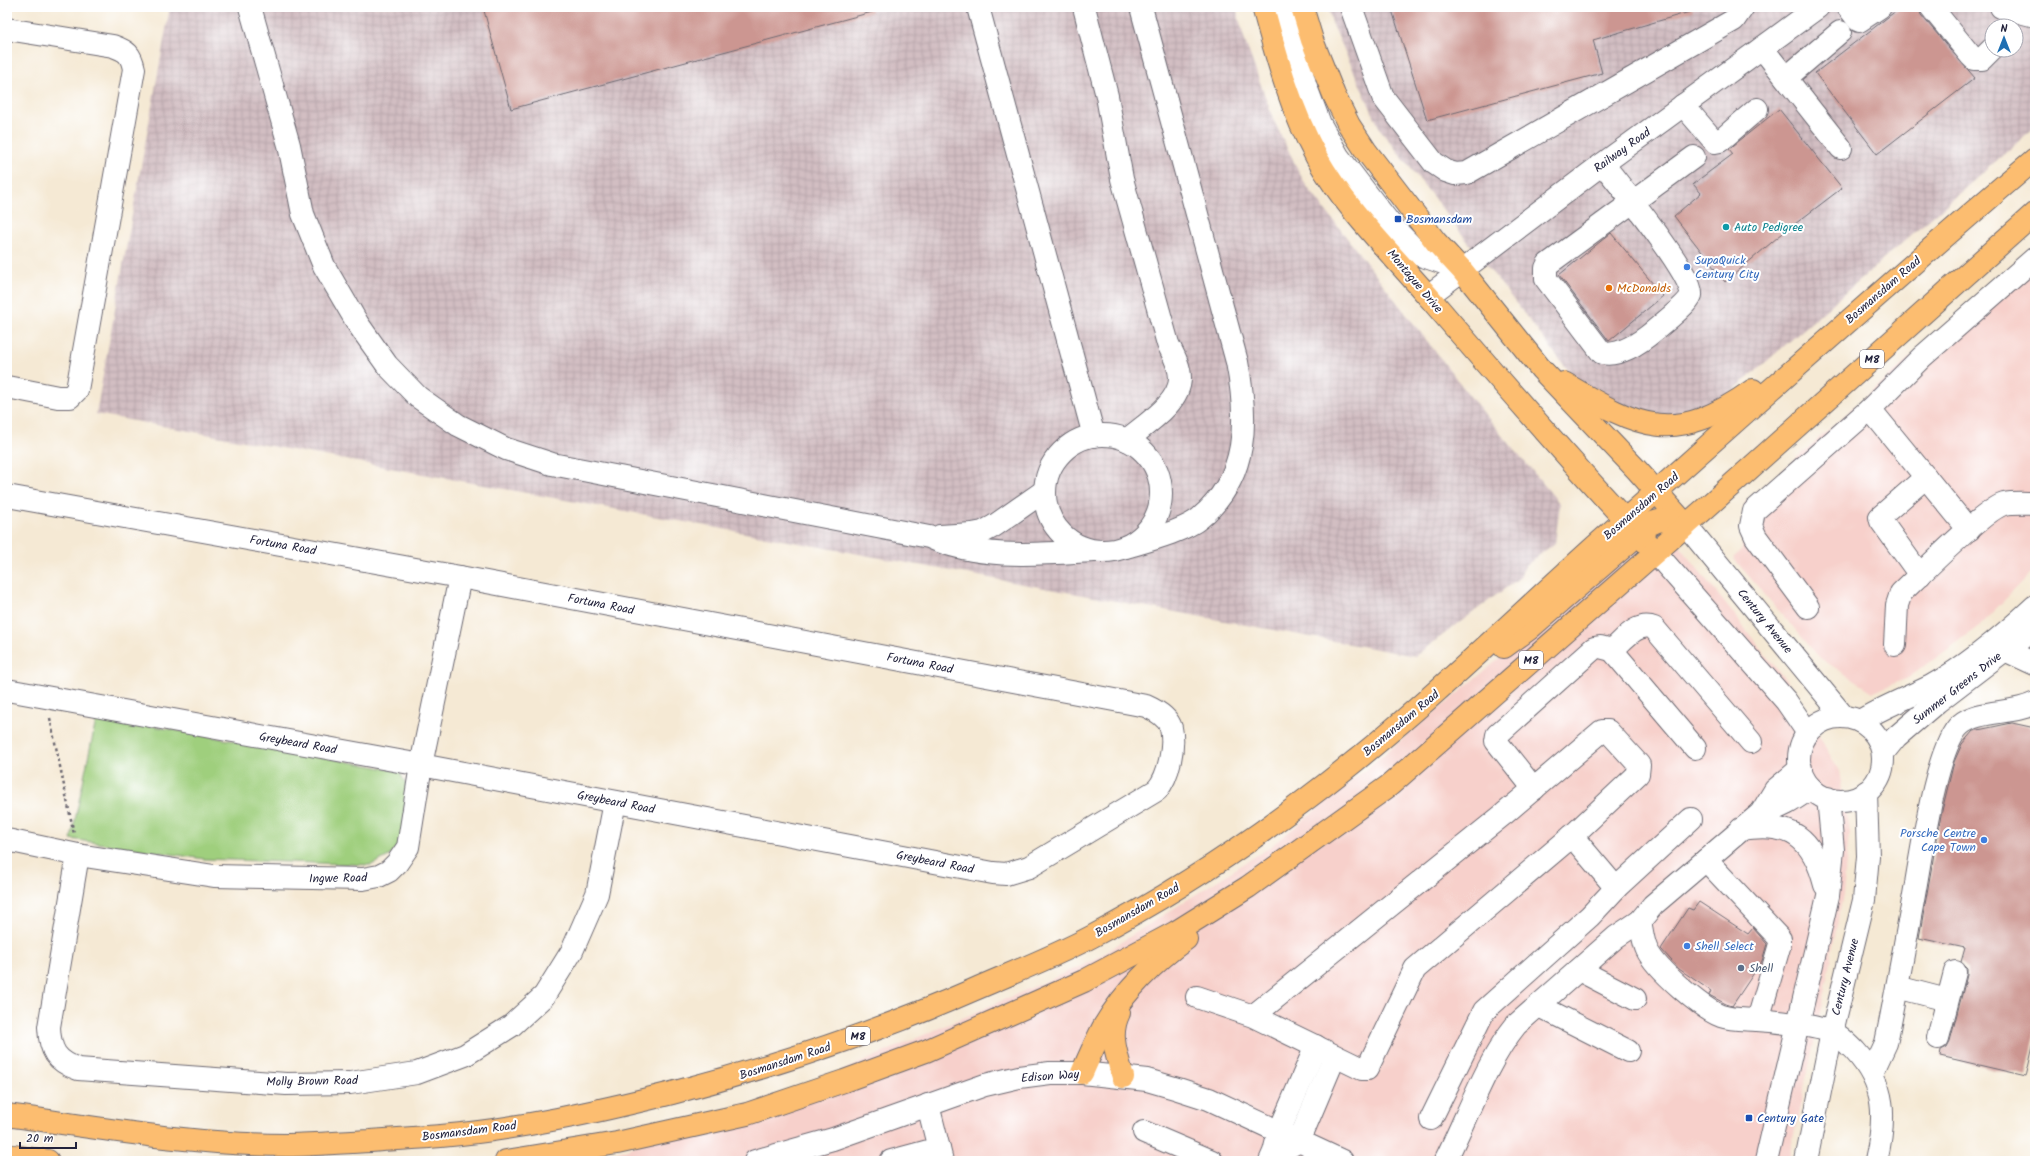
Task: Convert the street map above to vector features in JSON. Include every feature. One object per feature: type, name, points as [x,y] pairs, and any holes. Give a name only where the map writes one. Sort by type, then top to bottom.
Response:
[{"type":"main road","name":"Montague Drive","points":[[1263,7],[1286,90],[1297,117],[1318,159],[1346,200],[1428,296],[1631,527],[1655,552]]},
{"type":"main road","points":[[1302,7],[1322,67],[1349,125],[1366,151],[1436,242],[1461,269],[1541,369],[1686,525]]},
{"type":"main road","name":"Bosmansdam Road","points":[[7,1115],[163,1138],[226,1144],[294,1145],[443,1136],[543,1122],[614,1108],[739,1076],[829,1047],[916,1015],[1086,939],[1148,906],[1240,846],[1306,800],[1441,689],[1516,639],[1631,527],[1656,492],[1838,329],[2035,159]]},
{"type":"main road","name":"M8","points":[[506,1161],[617,1144],[747,1114],[926,1051],[1084,981],[1176,932],[1248,887],[1390,785],[1686,525],[2035,213]]},
{"type":"main road","points":[[1541,369],[1588,398],[1625,417],[1655,424],[1686,424],[1705,419],[1735,403],[1838,329]]},
{"type":"main road","points":[[1631,527],[1662,520],[1677,521],[1686,525]]},
{"type":"main road","points":[[1082,1073],[1105,1025],[1129,994],[1170,950],[1226,908],[1248,887]]},
{"type":"main road","points":[[1123,1077],[1114,1047],[1114,1034],[1115,1022],[1129,994]]},
{"type":"main road","points":[[7,1155],[48,1161]]},
{"type":"street","points":[[250,7],[289,145],[303,214],[324,266],[358,324],[387,365],[418,396],[458,425],[506,449],[552,464],[928,537],[944,544],[984,552],[1024,554],[1110,551],[1170,532],[1200,519],[1215,503],[1228,484],[1237,464],[1243,442],[1245,415],[1237,362],[1141,7]]},
{"type":"street","points":[[978,7],[1094,436]]},
{"type":"street","points":[[1084,7],[1107,96],[1122,178],[1168,344],[1177,363],[1180,379],[1171,403],[1127,440]]},
{"type":"street","points":[[1283,7],[1306,87],[1320,124],[1338,156],[1391,225],[1420,255],[1461,269]]},
{"type":"street","points":[[1351,7],[1383,97],[1434,163],[1446,171],[1455,174],[1466,173],[1734,20],[1743,7]]},
{"type":"street","name":"Railway Road","points":[[1428,296],[1461,269],[1818,7]]},
{"type":"street","points":[[1848,7],[1859,21],[1880,7]]},
{"type":"street","points":[[1931,7],[1974,59],[1982,59],[1984,57]]},
{"type":"street","points":[[2001,7],[2024,18]]},
{"type":"street","points":[[7,29],[113,46],[126,50],[131,57],[134,69],[77,390],[70,398],[58,398],[7,387]]},
{"type":"street","points":[[1786,78],[1840,32]]},
{"type":"street","points":[[1762,48],[1841,148]]},
{"type":"street","points":[[1683,105],[1714,142],[1720,141],[1757,108]]},
{"type":"street","points":[[1603,164],[1632,202],[1686,276],[1691,295],[1689,299],[1653,332],[1621,352],[1609,354],[1602,352],[1546,278],[1545,273],[1548,264],[1632,202],[1694,157]]},
{"type":"street","points":[[1808,607],[1756,537],[1751,526],[1751,518],[1754,511],[1870,409],[1922,357],[2035,258]]},
{"type":"street","points":[[1870,409],[1969,530]]},
{"type":"street","points":[[1094,551],[1078,546],[1060,533],[1052,524],[1046,508],[1044,491],[1047,474],[1055,459],[1067,446],[1082,438],[1094,436],[1114,436],[1127,440],[1143,451],[1155,466],[1161,484],[1161,503],[1154,521],[1142,536],[1126,547]]},
{"type":"street","points":[[1920,575],[1881,521],[1880,517],[1926,477]]},
{"type":"street","points":[[928,537],[983,532],[1044,491]]},
{"type":"street","name":"Fortuna Road","points":[[7,496],[460,577],[1146,706],[1163,716],[1170,727],[1171,744]]},
{"type":"street","points":[[1894,645],[1898,600],[1901,594],[1969,530],[1996,508],[2004,504],[2035,503]]},
{"type":"street","name":"Century Avenue","points":[[1686,525],[1852,719]]},
{"type":"street","points":[[1655,552],[1786,701],[1808,733]]},
{"type":"street","name":"Ingwe Road","points":[[7,840],[78,854],[214,876],[363,879],[379,876],[389,871],[397,863],[408,847],[421,765],[460,577]]},
{"type":"street","name":"Summer Greens Drive","points":[[1883,753],[1896,737],[1999,647],[2035,606]]},
{"type":"street","points":[[1612,650],[1638,628],[1646,626],[1654,628],[1751,742]]},
{"type":"street","name":"Summer Greens Drive","points":[[1852,719],[1931,686],[2035,627]]},
{"type":"street","points":[[1534,789],[1496,741],[1496,736],[1594,648],[1600,647],[1612,650],[1695,748]]},
{"type":"street","points":[[1999,647],[2035,664]]},
{"type":"street","name":"Greybeard Road","points":[[7,690],[421,765],[985,872],[1006,874],[1029,867],[1157,790],[1164,782],[1171,744]]},
{"type":"street","points":[[1872,1073],[1886,1043],[1935,783],[1949,741],[1954,731],[1969,718],[2014,710],[2035,703]]},
{"type":"street","points":[[1830,718],[1852,719],[1874,732],[1879,740],[1883,753],[1882,769],[1878,778],[1866,792],[1848,800],[1820,793],[1804,779],[1800,768],[1800,750],[1808,733],[1821,722],[1830,718]]},
{"type":"street","points":[[1197,997],[1253,1016],[1362,1069],[1368,1068],[1415,969],[1572,836],[1638,774],[1639,765],[1608,731],[1604,730],[1399,900],[1347,939],[1253,1016]]},
{"type":"street","points":[[1445,1161],[1504,1042],[1516,1026],[1616,937],[1640,921],[1653,905],[1761,813],[1776,790],[1800,768]]},
{"type":"street","name":"Century Avenue","points":[[1806,1161],[1832,1032],[1849,966],[1867,883],[1868,856],[1866,792]]},
{"type":"street","points":[[1761,813],[1774,810],[1820,793]]},
{"type":"street","points":[[1766,1161],[1828,896],[1833,850],[1820,793]]},
{"type":"street","name":"Molly Brown Road","points":[[78,854],[49,1027],[49,1039],[58,1058],[67,1064],[78,1068],[286,1084],[350,1083],[417,1073],[465,1055],[511,1026],[544,996],[572,951],[597,894],[616,802]]},
{"type":"street","points":[[1431,1119],[1484,1011],[1590,916],[1616,888],[1691,819]]},
{"type":"street","points":[[1741,829],[1771,827],[1787,832],[1804,841],[1811,848],[1817,859],[1828,896]]},
{"type":"street","points":[[1572,836],[1616,888]]},
{"type":"street","points":[[1706,860],[1780,939],[1780,944],[1758,1020]]},
{"type":"street","points":[[1640,921],[1647,950],[1660,968],[1696,1000],[1714,1013],[1731,1019],[1758,1020],[1832,1032],[1846,1042],[1862,1059],[1872,1073],[1878,1088],[1883,1124],[1876,1161]]},
{"type":"street","points":[[1579,970],[1635,1000]]},
{"type":"street","points":[[1938,1038],[1955,972]]},
{"type":"street","points":[[1897,987],[1947,1000]]},
{"type":"street","points":[[1539,1006],[1628,1051]]},
{"type":"street","points":[[1272,1157],[1279,1132],[1325,1051]]},
{"type":"street","points":[[1272,1157],[1299,1141],[1325,1051]]},
{"type":"street","name":"Edison Way","points":[[755,1161],[833,1139],[985,1085],[1019,1077],[1050,1073],[1082,1073],[1146,1080],[1208,1099],[1342,1161]]},
{"type":"street","points":[[891,1161],[940,1154],[928,1105]]},
{"type":"street","points":[[1144,1132],[1212,1161]]},
{"type":"path","points":[[45,697],[78,854]]},
{"type":"shaded area","points":[[170,7],[1236,7],[1245,41],[1274,121],[1305,184],[1473,400],[1560,504],[1555,543],[1525,566],[1519,578],[1415,656],[96,414]]},
{"type":"shaded area","points":[[1328,7],[2035,7],[2035,127],[1735,389],[1692,414],[1669,417],[1630,410],[1575,379],[1380,129],[1332,23]]},
{"type":"shaded area","points":[[2035,249],[2035,569],[1976,629],[1908,678],[1873,692],[1820,658],[1733,558],[1742,550],[1745,503]]},
{"type":"shaded area","points":[[1660,521],[1791,687],[1839,771],[1849,833],[1843,895],[1815,1038],[1788,1161],[545,1161],[616,1153],[835,1074],[1090,962],[1270,847],[1551,616]]},
{"type":"green space","points":[[97,716],[399,771],[409,790],[402,841],[389,856],[371,865],[204,859],[71,839]]},
{"type":"building","points":[[483,7],[871,7],[872,12],[511,109]]},
{"type":"building","points":[[1391,7],[1692,7],[1693,11],[1593,40],[1602,73],[1427,120]]},
{"type":"building","points":[[1901,7],[1919,7],[1921,15],[1975,78],[1877,154],[1815,73]]},
{"type":"building","points":[[1779,109],[1842,188],[1778,237],[1725,282],[1674,216],[1701,193],[1693,184],[1733,154],[1729,149]]},
{"type":"building","name":"McDonalds","points":[[1611,233],[1663,296],[1609,341],[1559,275]]},
{"type":"building","name":"Porsche Centre Cape Town","points":[[2012,723],[2035,728],[2035,1036],[2026,1076],[1940,1056],[1941,1050],[1947,1047],[1950,1041],[1967,975],[1967,968],[1961,962],[1965,948],[1919,938],[1941,815],[1954,762],[1962,744],[1973,731]]},
{"type":"building","points":[[1699,902],[1748,934],[1753,928],[1767,944],[1762,961],[1732,1006],[1709,995],[1711,991],[1679,969],[1661,949],[1688,908],[1693,910]]},
{"type":"place","name":"Bosmansdam","points":[[1398,219]]},
{"type":"place","name":"Auto Pedigree","points":[[1726,227]]},
{"type":"place","name":"SupaQuick Century City","points":[[1687,267]]},
{"type":"place","name":"McDonalds","points":[[1609,288]]},
{"type":"place","name":"Porsche Centre Cape Town","points":[[1984,840]]},
{"type":"place","name":"Shell Select","points":[[1687,946]]},
{"type":"place","name":"Shell","points":[[1741,968]]},
{"type":"place","name":"Century Gate","points":[[1749,1118]]}]
